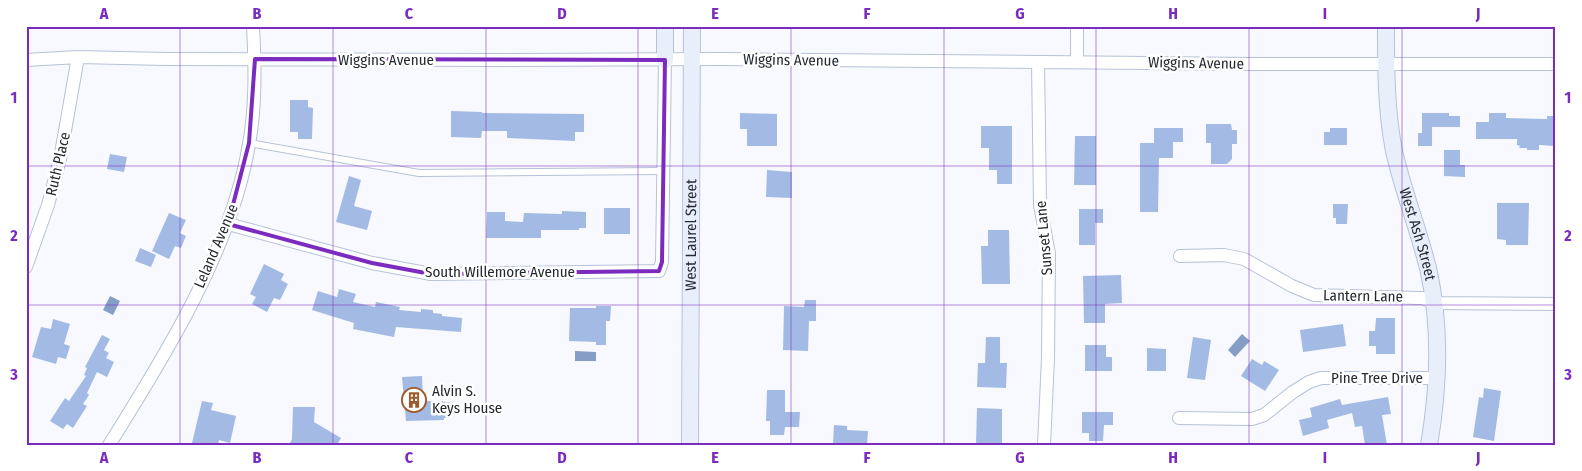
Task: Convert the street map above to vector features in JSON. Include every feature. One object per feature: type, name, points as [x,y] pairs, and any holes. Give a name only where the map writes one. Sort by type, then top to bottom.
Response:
[{"type":"street","name":"Leland Avenue","points":[[109,445],[145,388],[177,330],[228,224],[240,186],[249,143],[255,59],[253,26]]},
{"type":"street","name":"West Laurel Street","points":[[659,271],[662,262],[665,26]]},
{"type":"street","name":"West Laurel Street","points":[[690,445],[692,26]]},
{"type":"street","points":[[1077,26],[1077,62]]},
{"type":"street","name":"West Ash Street","points":[[1386,26],[1389,115],[1394,151],[1428,268],[1434,303],[1436,378],[1434,413],[1429,445]]},
{"type":"street","name":"Wiggins Avenue","points":[[26,60],[78,57],[1556,64]]},
{"type":"street","name":"Ruth Place","points":[[26,267],[48,205],[60,159],[78,57]]},
{"type":"street","name":"Sunset Lane","points":[[1038,62],[1040,205],[1049,254],[1048,358],[1044,445]]},
{"type":"street","name":"South Willemore Avenue","points":[[228,224],[372,263],[431,274],[659,271]]},
{"type":"street","name":"Lantern Lane","points":[[1180,256],[1224,255],[1244,258],[1292,286],[1314,295],[1423,298],[1434,303]]},
{"type":"street","points":[[1434,303],[1556,304]]},
{"type":"street","name":"Pine Tree Drive","points":[[1179,418],[1252,419],[1264,415],[1309,382],[1321,378],[1436,378]]},
{"type":"lane","points":[[249,143],[419,173],[663,171]]},
{"type":"highlighted area","points":[[255,59],[665,60],[662,262],[659,271],[431,274],[372,263],[228,224],[249,143]]},
{"type":"water","points":[[110,296],[120,301],[113,315],[103,310]]},
{"type":"water","points":[[1242,334],[1250,341],[1235,357],[1228,350]]},
{"type":"water","points":[[575,351],[596,352],[596,361],[575,361]]},
{"type":"building","points":[[290,100],[308,100],[308,107],[313,108],[312,139],[298,139],[298,132],[290,132]]},
{"type":"building","points":[[451,111],[584,114],[584,132],[575,132],[575,141],[507,138],[507,131],[482,131],[481,138],[451,137]]},
{"type":"building","points":[[740,113],[777,114],[777,146],[747,146],[747,129],[740,129]]},
{"type":"building","points":[[1422,113],[1449,113],[1449,116],[1460,116],[1460,127],[1432,127],[1432,146],[1418,146],[1418,133],[1422,133]]},
{"type":"building","points":[[1489,113],[1506,113],[1506,118],[1547,119],[1547,116],[1556,116],[1554,146],[1539,145],[1539,150],[1527,150],[1527,148],[1519,148],[1517,139],[1476,139],[1476,122],[1489,122]]},
{"type":"building","points":[[1206,124],[1231,124],[1232,130],[1237,130],[1237,144],[1232,144],[1232,159],[1227,164],[1211,164],[1211,143],[1206,143]]},
{"type":"building","points":[[981,126],[1012,126],[1012,184],[997,184],[997,170],[989,170],[989,148],[981,148]]},
{"type":"building","points":[[1154,128],[1183,128],[1183,142],[1173,142],[1173,158],[1159,158],[1158,212],[1140,212],[1140,143],[1154,143]]},
{"type":"building","points":[[1330,128],[1347,128],[1347,145],[1324,145],[1324,132],[1330,132]]},
{"type":"building","points":[[1075,136],[1096,136],[1096,185],[1074,185]]},
{"type":"building","points":[[1444,150],[1460,150],[1460,165],[1465,165],[1465,177],[1444,176]]},
{"type":"building","points":[[110,154],[127,157],[124,172],[107,169]]},
{"type":"building","points":[[767,170],[792,172],[792,198],[766,197]]},
{"type":"building","points":[[349,176],[361,180],[354,206],[372,211],[367,230],[336,222]]},
{"type":"building","points":[[1497,203],[1529,203],[1528,245],[1506,245],[1506,240],[1497,239]]},
{"type":"building","points":[[1333,204],[1348,204],[1347,224],[1336,224],[1336,218],[1333,218]]},
{"type":"building","points":[[604,208],[630,208],[630,234],[604,234]]},
{"type":"building","points":[[1079,209],[1103,209],[1103,223],[1095,223],[1095,245],[1079,245]]},
{"type":"building","points":[[562,211],[586,212],[586,228],[579,228],[579,230],[541,230],[541,238],[486,238],[487,212],[505,212],[505,221],[523,222],[524,213],[562,214]]},
{"type":"building","points":[[169,213],[186,220],[180,233],[186,236],[181,248],[175,246],[169,259],[152,251]]},
{"type":"building","points":[[988,230],[1009,230],[1010,284],[982,284],[981,246],[988,246]]},
{"type":"building","points":[[140,248],[156,255],[151,267],[135,261]]},
{"type":"building","points":[[264,264],[284,274],[281,280],[288,284],[280,300],[274,298],[267,312],[252,304],[256,297],[250,294]]},
{"type":"building","points":[[1121,275],[1122,303],[1105,304],[1105,323],[1084,323],[1083,276]]},
{"type":"building","points":[[339,289],[356,294],[353,302],[375,307],[376,302],[400,307],[399,310],[421,312],[421,309],[433,310],[433,313],[442,314],[442,316],[462,318],[461,332],[396,327],[394,337],[353,329],[354,323],[312,310],[318,291],[337,297]]},
{"type":"building","points":[[805,300],[816,300],[816,321],[809,321],[808,351],[783,350],[784,306],[804,307]]},
{"type":"building","points":[[596,306],[611,306],[610,321],[606,321],[606,345],[596,345],[596,342],[569,341],[570,308],[596,308]]},
{"type":"building","points":[[1376,318],[1395,318],[1395,354],[1376,354],[1376,346],[1369,346],[1369,331],[1375,331]]},
{"type":"building","points":[[53,319],[70,324],[64,344],[70,346],[66,359],[58,357],[56,364],[32,357],[41,327],[51,329]]},
{"type":"building","points":[[1343,324],[1346,346],[1303,352],[1300,330]]},
{"type":"building","points":[[102,335],[110,339],[104,350],[109,353],[106,358],[114,362],[107,377],[97,372],[87,393],[89,395],[83,404],[87,406],[73,428],[67,424],[63,429],[50,421],[65,398],[69,401],[86,376],[84,375],[87,368],[85,367]]},
{"type":"building","points":[[986,337],[1000,337],[1000,363],[1007,363],[1006,388],[977,387],[978,363],[985,363]]},
{"type":"building","points":[[1193,337],[1211,340],[1205,380],[1187,378]]},
{"type":"building","points":[[1085,345],[1106,345],[1106,357],[1112,357],[1112,371],[1085,371]]},
{"type":"building","points":[[1147,348],[1166,349],[1166,371],[1147,371]]},
{"type":"building","points":[[1252,359],[1262,365],[1264,361],[1279,370],[1265,391],[1241,376]]},
{"type":"building","name":"Alvin S. Keys House","points":[[422,376],[423,401],[450,402],[450,418],[444,418],[444,420],[406,421],[402,377]]},
{"type":"building","points":[[1484,388],[1501,391],[1494,441],[1473,437],[1479,397],[1483,398]]},
{"type":"building","points":[[767,390],[785,390],[785,412],[800,412],[799,427],[785,427],[784,435],[770,435],[770,421],[766,421]]},
{"type":"building","points":[[1388,397],[1391,414],[1382,415],[1387,445],[1365,445],[1362,426],[1355,427],[1352,413],[1327,420],[1329,428],[1303,436],[1299,420],[1312,417],[1310,408],[1340,399],[1342,405]]},
{"type":"building","points":[[202,401],[213,403],[211,410],[236,416],[230,443],[219,440],[218,445],[192,443]]},
{"type":"building","points":[[293,407],[315,407],[314,422],[341,438],[337,445],[289,445],[292,439]]},
{"type":"building","points":[[977,408],[1002,409],[1002,445],[976,445]]},
{"type":"building","points":[[1082,412],[1113,412],[1113,425],[1104,425],[1103,441],[1089,441],[1089,433],[1082,433]]},
{"type":"building","points":[[834,425],[847,426],[847,430],[868,431],[867,445],[833,445]]},
{"type":"place","name":"Alvin S. Keys House","points":[[414,400]]}]
